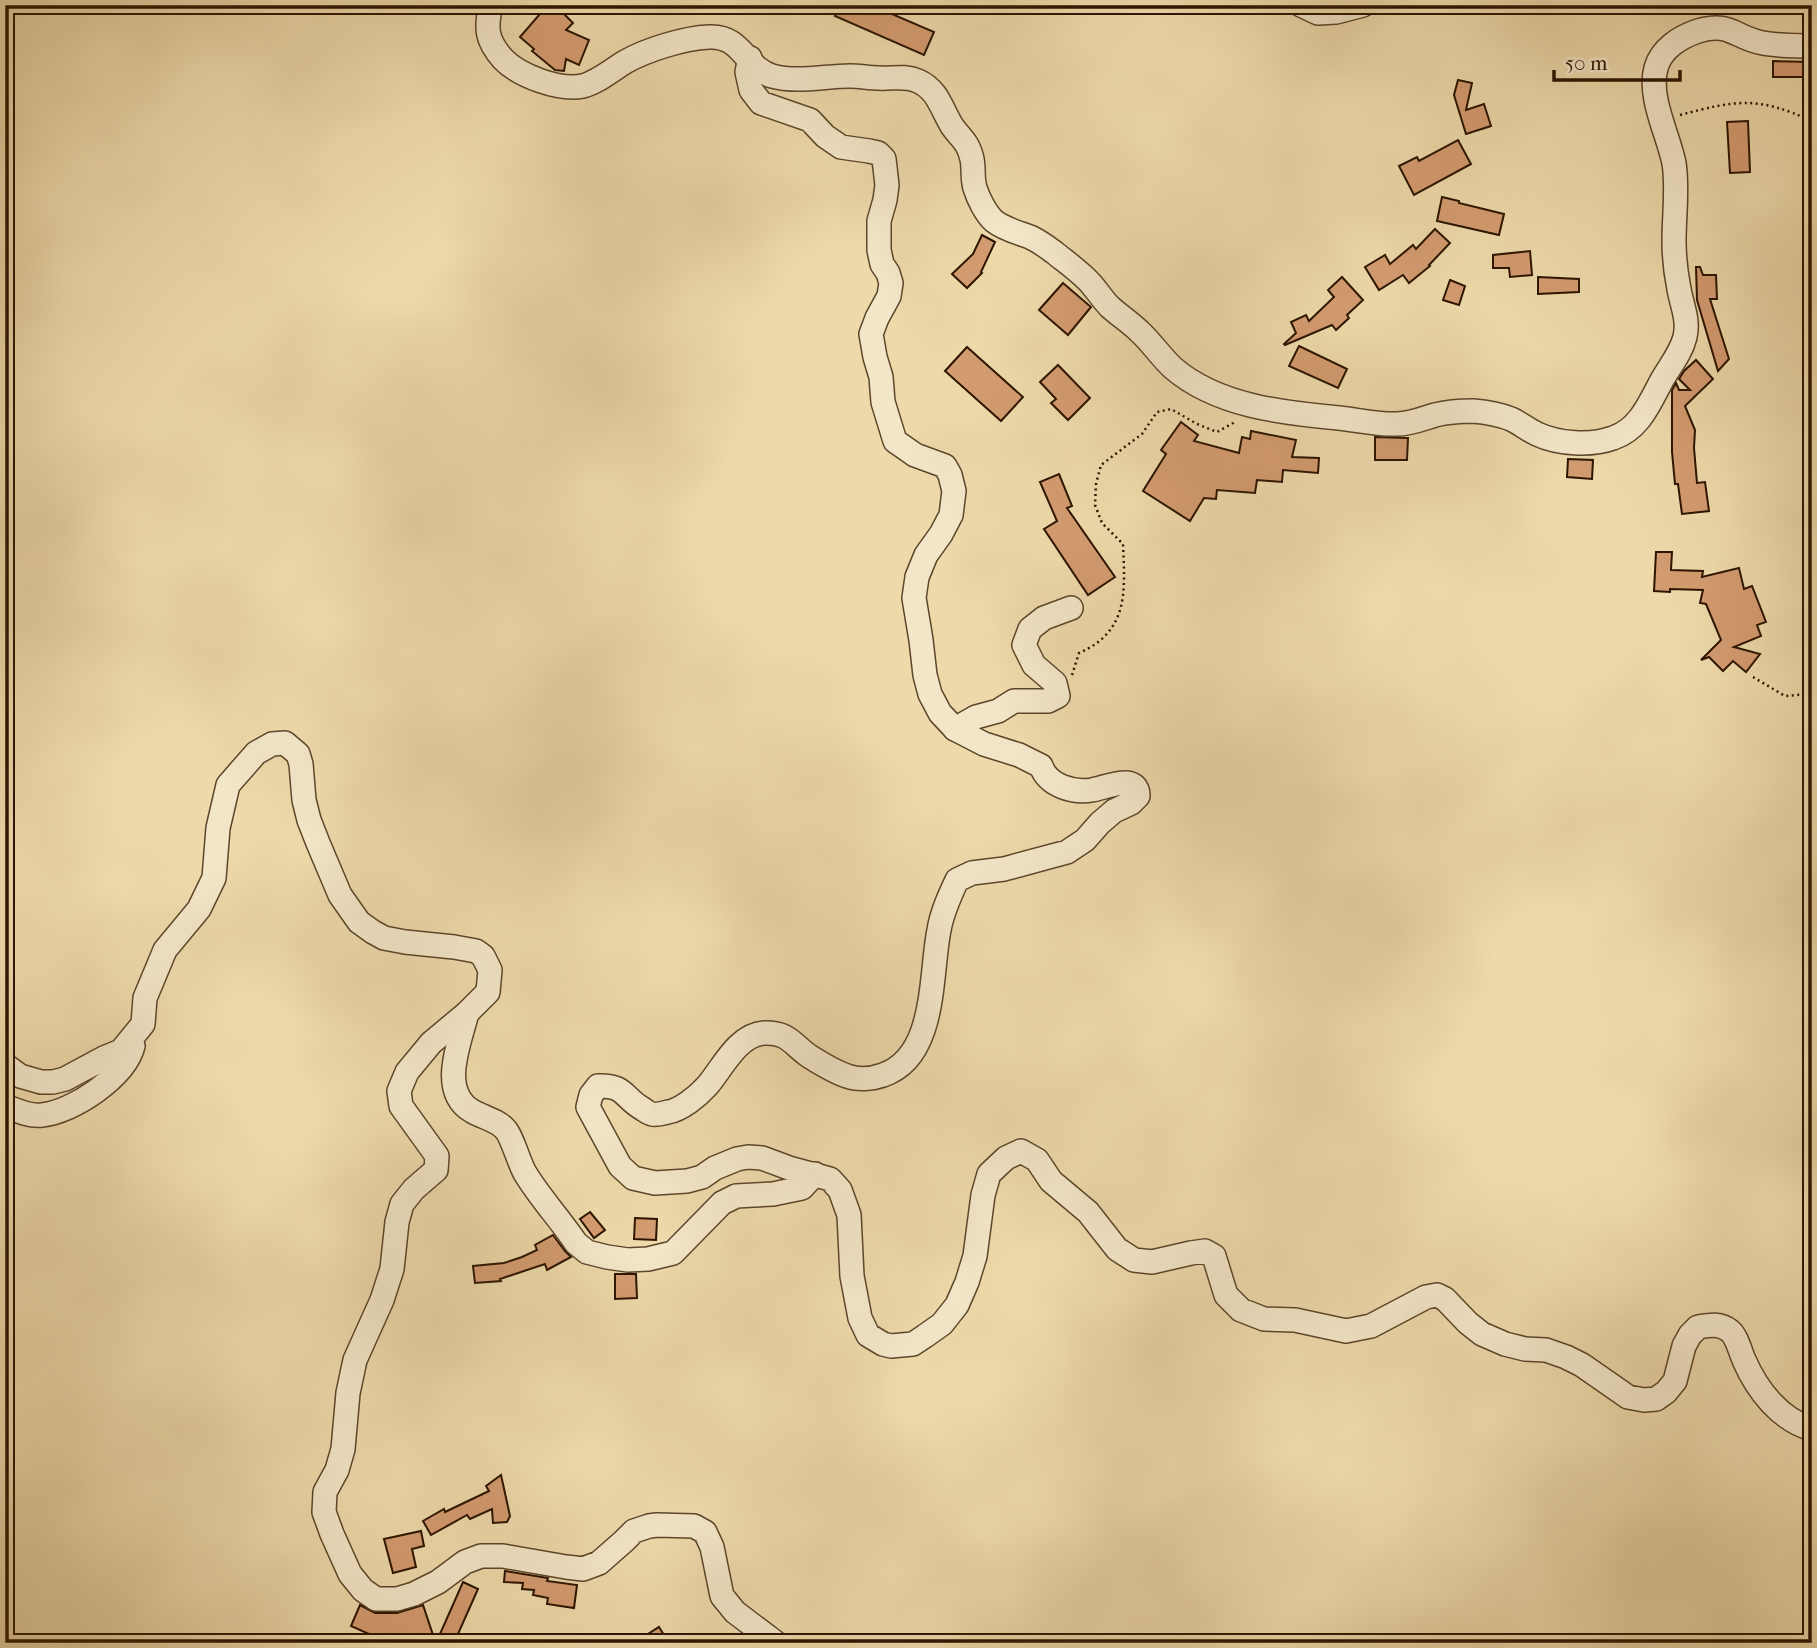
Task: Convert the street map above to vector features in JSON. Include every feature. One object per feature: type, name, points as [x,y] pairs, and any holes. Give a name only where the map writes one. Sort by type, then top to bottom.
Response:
[{"type":"street","points":[[491,5],[487,28],[490,41],[510,66],[535,79],[568,88],[588,85],[646,51],[706,37],[722,37],[735,44],[756,68],[774,77],[906,77],[919,81],[933,91],[952,126],[966,142],[972,160],[974,186],[994,221],[1037,240],[1052,251],[1090,282],[1104,300],[1140,332],[1173,368],[1194,383],[1219,396],[1316,417],[1396,424],[1417,422],[1437,414],[1478,411],[1513,420],[1542,437],[1570,442],[1594,442],[1615,438],[1628,430],[1650,406],[1685,335],[1686,318],[1679,290],[1674,245],[1675,172],[1654,90],[1657,61],[1672,44],[1708,29],[1726,28],[1763,43],[1812,46]]},
{"type":"street","points":[[1301,5],[1318,13],[1336,12],[1363,5]]},
{"type":"street","points":[[750,58],[747,72],[751,90],[761,103],[810,120],[825,136],[841,147],[877,153],[884,159],[887,185],[879,221],[879,250],[891,283],[889,296],[871,334],[881,377],[883,402],[895,441],[915,454],[945,466],[954,491],[951,515],[926,555],[917,577],[914,598],[930,694],[940,713],[955,729],[984,744],[1019,755],[1041,766],[1044,773],[1059,786],[1079,791],[1125,782],[1135,785],[1138,796],[1131,803],[1114,811],[1085,840],[1067,852],[1004,869],[972,873],[957,880],[939,928],[924,1031],[913,1051],[895,1071],[872,1079],[848,1076],[808,1055],[796,1043],[780,1034],[761,1033],[747,1039],[732,1052],[707,1086],[692,1100],[671,1112],[652,1114],[635,1105],[625,1092],[611,1086],[598,1086],[591,1095],[588,1107],[620,1166],[633,1178],[655,1183],[687,1181],[702,1177],[737,1158],[748,1157],[762,1158],[830,1179],[840,1190],[849,1215],[852,1276],[860,1318],[868,1335],[891,1346],[913,1344],[942,1324],[957,1305],[975,1256],[983,1195],[989,1174],[1006,1158],[1021,1151],[1037,1160],[1051,1181],[1088,1212],[1117,1249],[1134,1260],[1152,1262],[1205,1251],[1214,1256],[1226,1295],[1241,1310],[1264,1319],[1295,1320],[1346,1331],[1371,1326],[1426,1297],[1437,1295],[1445,1299],[1482,1334],[1505,1344],[1546,1350],[1566,1357],[1628,1396],[1644,1400],[1656,1399],[1675,1381],[1684,1346],[1698,1327],[1721,1325],[1733,1333],[1749,1370],[1782,1414],[1799,1426],[1812,1430]]},
{"type":"street","points":[[955,729],[1014,701],[1048,701],[1058,696],[1055,683],[1034,665],[1024,645],[1030,629],[1044,618],[1071,608]]},
{"type":"street","points":[[5,1065],[20,1076],[41,1082],[53,1082],[65,1079],[121,1051],[143,1024],[145,999],[165,950],[199,909],[214,878],[218,828],[228,785],[256,753],[272,744],[285,743],[298,754],[309,820],[340,895],[359,922],[384,938],[476,951],[483,956],[490,970],[488,992],[431,1043],[407,1072],[399,1091],[401,1106],[437,1156],[437,1164],[436,1170],[414,1188],[402,1204],[397,1222],[392,1269],[382,1300],[355,1360],[348,1393],[343,1449],[337,1470],[325,1492],[324,1512],[350,1574],[363,1590],[376,1599],[397,1599],[438,1582],[465,1562],[481,1556],[503,1556],[583,1569],[599,1563],[634,1531],[649,1525],[694,1525],[705,1532],[712,1547],[722,1596],[735,1612],[776,1643]]},
{"type":"street","points":[[467,1013],[455,1052],[455,1093],[471,1111],[506,1129],[524,1172],[576,1243],[587,1252],[628,1260],[673,1253],[722,1203],[736,1196],[773,1194],[802,1188],[815,1174]]},
{"type":"street","points":[[5,1106],[39,1116],[67,1109],[103,1086],[128,1058],[133,1048],[134,1036]]},
{"type":"path","points":[[1662,120],[1729,103],[1753,102],[1785,109],[1812,121]]},
{"type":"path","points":[[1058,696],[1071,680],[1079,653],[1098,643],[1111,631],[1124,597],[1122,544],[1101,523],[1095,505],[1096,484],[1101,465],[1142,434],[1157,412],[1171,409],[1217,432],[1235,422],[1252,405]]},
{"type":"path","points":[[1753,677],[1785,696],[1812,696]]},
{"type":"building","points":[[534,5],[555,5],[573,23],[566,30],[589,40],[579,65],[566,59],[564,71],[555,70],[520,37],[540,14]]},
{"type":"building","points":[[840,5],[871,5],[934,32],[924,55],[835,16]]},
{"type":"building","points":[[1773,61],[1812,62],[1812,77],[1773,77]]},
{"type":"building","points":[[1458,80],[1472,83],[1466,110],[1484,104],[1491,126],[1466,134],[1454,95]]},
{"type":"building","points":[[1748,121],[1750,172],[1730,173],[1727,122]]},
{"type":"building","points":[[1458,140],[1471,164],[1414,195],[1399,166],[1417,157],[1419,161]]},
{"type":"building","points":[[1442,197],[1504,214],[1499,235],[1437,221]]},
{"type":"building","points":[[1435,229],[1450,243],[1430,266],[1409,283],[1403,275],[1379,290],[1365,267],[1385,255],[1390,264],[1413,245],[1416,249]]},
{"type":"building","points":[[982,235],[995,242],[982,273],[967,288],[952,274],[973,254]]},
{"type":"building","points":[[1530,251],[1532,275],[1510,277],[1509,268],[1493,268],[1493,255]]},
{"type":"building","points":[[1696,267],[1700,267],[1703,275],[1716,275],[1717,299],[1710,299],[1729,359],[1718,371],[1697,300]]},
{"type":"building","points":[[1342,277],[1363,300],[1347,315],[1349,318],[1336,330],[1332,325],[1285,345],[1296,333],[1291,322],[1306,315],[1309,321],[1334,297],[1328,290]]},
{"type":"building","points":[[1538,277],[1579,279],[1579,292],[1538,294]]},
{"type":"building","points":[[1450,280],[1465,286],[1459,305],[1443,300]]},
{"type":"building","points":[[1063,283],[1091,307],[1068,335],[1039,310]]},
{"type":"building","points":[[1299,346],[1347,369],[1338,388],[1289,366]]},
{"type":"building","points":[[967,347],[1023,397],[1001,421],[945,371]]},
{"type":"building","points":[[1696,360],[1713,379],[1685,406],[1695,430],[1697,483],[1705,482],[1709,511],[1682,514],[1678,484],[1675,484],[1672,452],[1672,390],[1676,383],[1679,390],[1690,390],[1679,379]]},
{"type":"building","points":[[1058,365],[1090,398],[1068,420],[1051,403],[1056,399],[1040,382]]},
{"type":"building","points":[[1181,422],[1198,435],[1194,441],[1239,453],[1242,437],[1250,439],[1251,431],[1296,440],[1292,457],[1319,458],[1318,473],[1283,470],[1282,482],[1257,480],[1255,493],[1217,490],[1216,499],[1204,498],[1190,521],[1143,491],[1166,454],[1161,450]]},
{"type":"building","points":[[1375,437],[1408,438],[1407,460],[1375,460]]},
{"type":"building","points":[[1568,459],[1593,460],[1592,479],[1567,477]]},
{"type":"building","points":[[1059,474],[1072,506],[1067,508],[1115,577],[1088,595],[1044,529],[1057,521],[1040,482]]},
{"type":"building","points":[[1656,552],[1672,552],[1671,570],[1703,571],[1702,577],[1739,568],[1744,589],[1752,586],[1766,622],[1757,625],[1761,636],[1734,647],[1760,654],[1746,672],[1733,661],[1723,671],[1709,657],[1701,660],[1721,640],[1706,604],[1700,603],[1703,590],[1654,591]]},
{"type":"building","points":[[590,1212],[605,1230],[594,1238],[580,1219]]},
{"type":"building","points":[[635,1218],[657,1219],[656,1240],[634,1239]]},
{"type":"building","points":[[553,1235],[571,1257],[547,1270],[545,1264],[500,1279],[501,1281],[475,1283],[473,1266],[504,1263],[522,1257],[537,1250],[535,1245]]},
{"type":"building","points":[[615,1274],[636,1274],[637,1298],[615,1299]]},
{"type":"building","points":[[501,1475],[510,1516],[507,1522],[493,1523],[492,1509],[470,1519],[467,1515],[431,1535],[423,1521],[444,1509],[445,1512],[489,1491],[486,1486]]},
{"type":"building","points":[[421,1531],[424,1546],[412,1549],[416,1567],[393,1573],[384,1539]]},
{"type":"building","points":[[505,1571],[577,1585],[574,1608],[547,1604],[548,1598],[533,1595],[534,1590],[522,1589],[523,1583],[504,1582]]},
{"type":"building","points":[[463,1582],[478,1589],[454,1643],[436,1643]]},
{"type":"building","points":[[360,1605],[375,1613],[397,1613],[423,1605],[435,1641],[424,1636],[401,1643],[389,1643],[351,1626]]},
{"type":"building","points":[[659,1627],[669,1643],[634,1643]]}]
